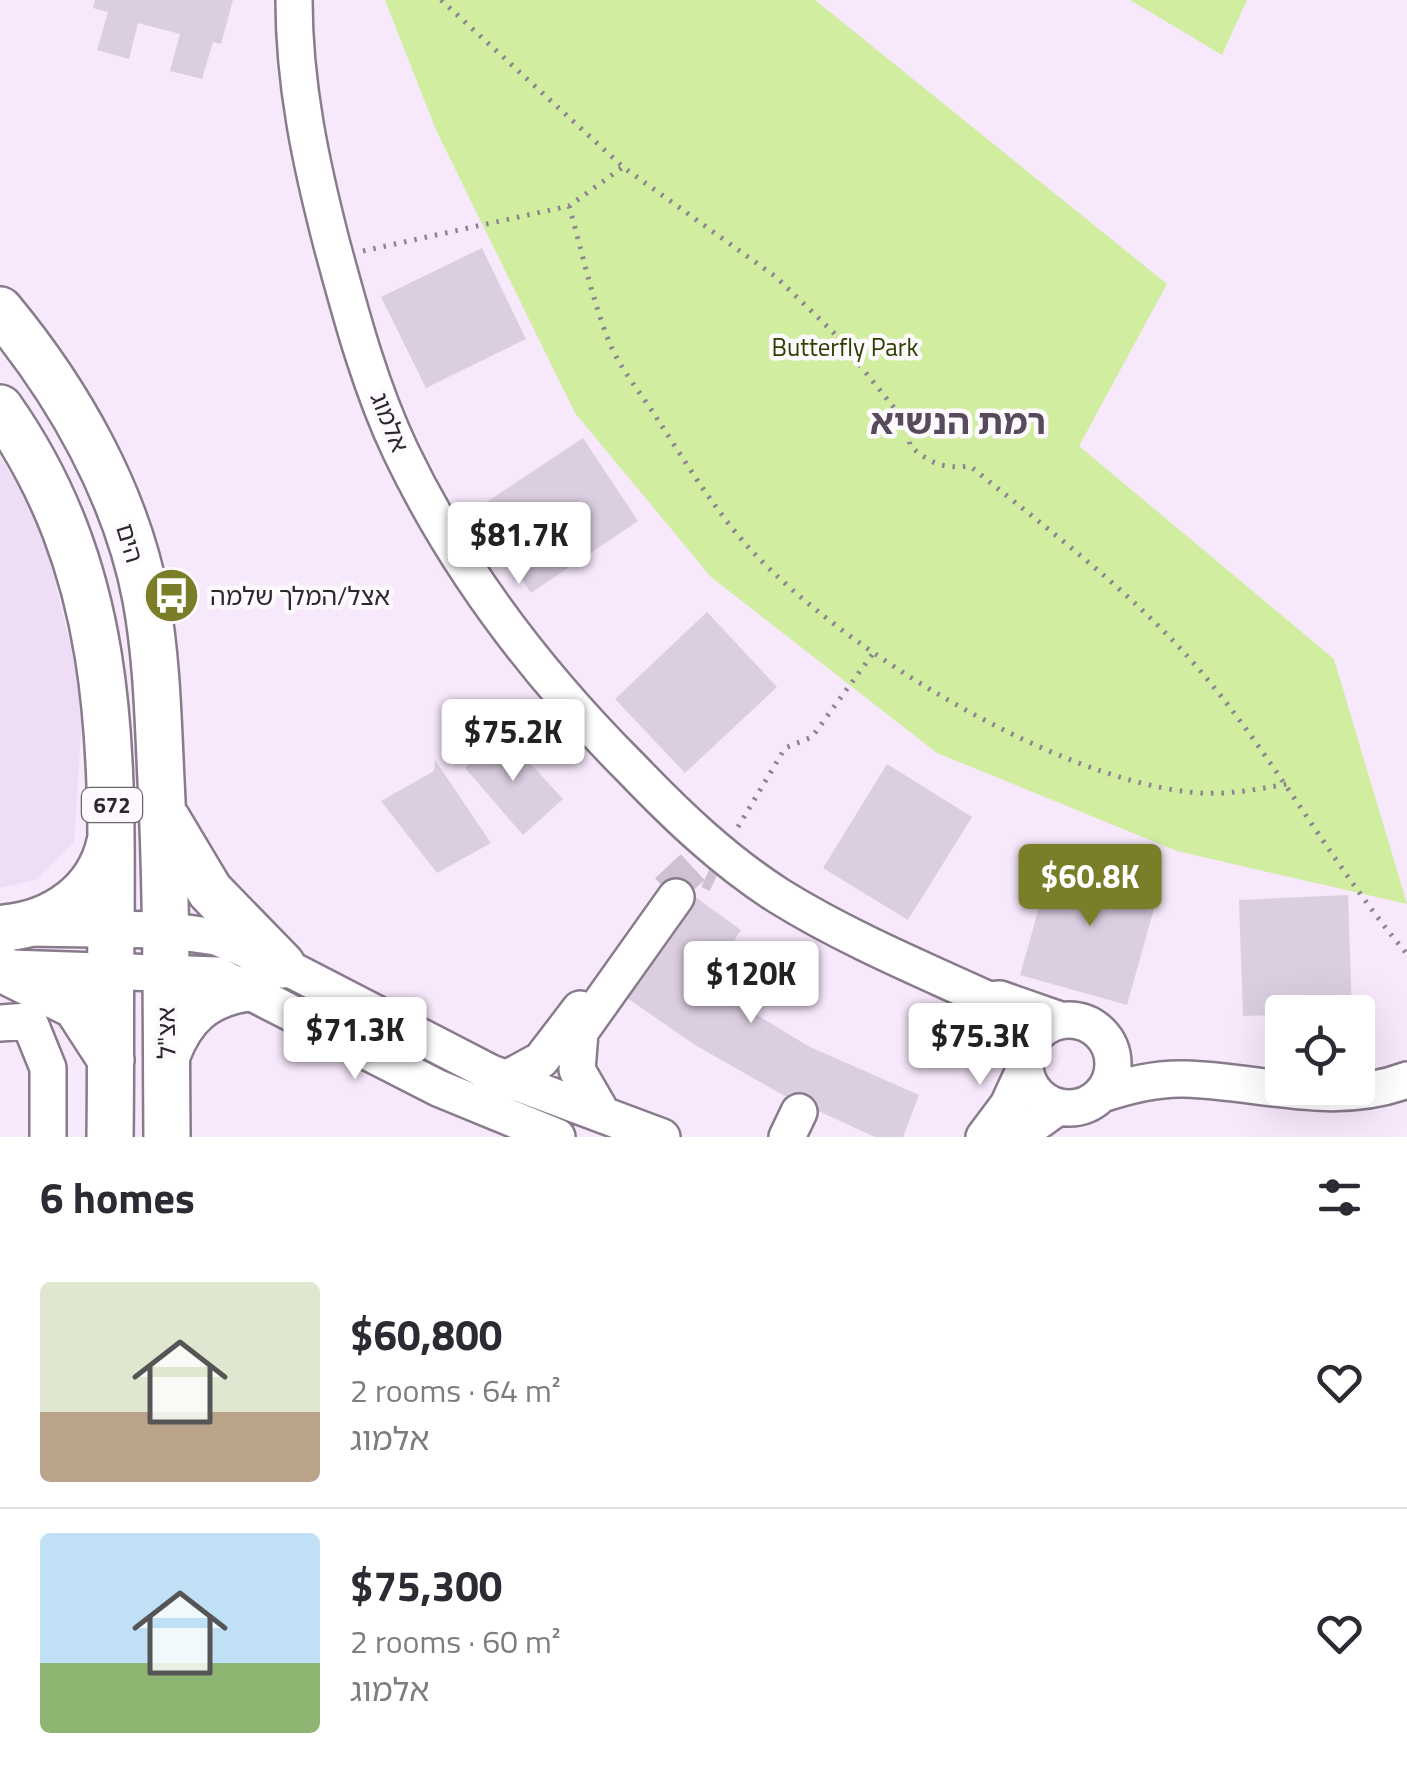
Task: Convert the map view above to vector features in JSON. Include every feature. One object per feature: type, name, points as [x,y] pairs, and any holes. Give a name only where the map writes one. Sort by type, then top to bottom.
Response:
[{"type":"main road","name":"הים","points":[[0,310],[61,391],[122,516],[145,596],[156,680],[165,950]]},
{"type":"main road","name":"672","points":[[0,408],[36,464],[86,586],[108,706],[113,830],[110,1137]]},
{"type":"main road","points":[[162,811],[265,977],[199,1004],[178,1030],[166,1057]]},
{"type":"main road","points":[[112,1060],[76,1006],[1,947],[78,897],[106,860],[113,830]]},
{"type":"main road","name":"אצ\"ל","points":[[165,950],[167,1137]]},
{"type":"street","name":"אלמוג","points":[[294,0],[302,117],[336,257],[372,379],[400,450],[443,533],[540,670],[642,780],[720,853],[780,896],[989,1000],[1000,999],[1060,1020]]},
{"type":"street","points":[[558,1058],[580,1032],[671,894]]},
{"type":"street","points":[[1,947],[165,950],[216,937],[265,977],[438,1088],[557,1137]]},
{"type":"street","points":[[265,977],[506,1079],[662,1137]]},
{"type":"street","points":[[989,1000],[1025,1063],[1036,1094],[1058,1107],[1079,1108],[1102,1094],[1152,1080],[1186,1079],[1327,1094],[1381,1088],[1407,1080]]},
{"type":"street","points":[[506,1079],[558,1058],[590,1052],[626,1001]]},
{"type":"street","points":[[984,1137],[1008,1105],[1039,1031],[1060,1020],[1080,1021],[1139,1063],[1186,1079]]},
{"type":"street","points":[[15,1022],[48,1068],[48,1137]]},
{"type":"street","points":[[1102,1094],[1113,1068],[1106,1039]]},
{"type":"street","points":[[558,1058],[603,1114]]},
{"type":"street","points":[[1016,1137],[1058,1107]]},
{"type":"path","points":[[441,0],[623,167],[776,277],[833,332],[908,425],[910,446],[944,469],[970,466],[1074,550],[1179,647],[1286,784],[1407,954]]},
{"type":"path","points":[[336,257],[569,206],[623,167]]},
{"type":"path","points":[[569,206],[610,346],[672,442],[750,549],[837,626],[938,696],[1032,742],[1110,772],[1188,792],[1238,793],[1286,784]]},
{"type":"path","points":[[720,853],[785,748],[812,736],[874,652]]},
{"type":"shaded area","points":[[0,457],[41,523],[83,699],[74,842],[38,879],[0,888]]},
{"type":"green space","name":"Butterfly Park","points":[[385,0],[815,0],[1167,284],[1079,446],[1334,659],[1407,904],[1177,851],[937,753],[711,577],[575,413],[436,130]]},
{"type":"green space","points":[[1130,0],[1247,0],[1222,55]]},
{"type":"building","points":[[95,0],[233,0],[221,44],[213,42],[202,79],[170,71],[180,34],[138,23],[129,59],[97,50],[108,12],[93,8]]},
{"type":"building","points":[[482,248],[526,339],[426,388],[381,297]]},
{"type":"building","points":[[583,438],[638,521],[531,593],[476,509]]},
{"type":"building","points":[[707,612],[777,687],[685,773],[615,699]]},
{"type":"building","points":[[501,732],[563,799],[523,835],[465,768]]},
{"type":"building","points":[[435,760],[491,843],[437,873],[381,801],[434,771]]},
{"type":"building","points":[[887,764],[972,817],[908,920],[823,868]]},
{"type":"building","points":[[1054,854],[1161,884],[1127,1005],[1020,975]]},
{"type":"building","points":[[687,891],[741,930],[706,984],[808,1046],[919,1095],[903,1137],[875,1137],[783,1095],[695,1045],[614,989]]},
{"type":"building","points":[[1348,895],[1351,995],[1265,995],[1265,1015],[1243,1016],[1239,900]]},
{"type":"tunnel","points":[[667,891],[695,865],[717,875]]},
{"type":"place","name":"אצל/המלך שלמה","points":[[171,596]]},
{"type":"district","name":"רמת הנשיא","points":[[958,421]]}]
